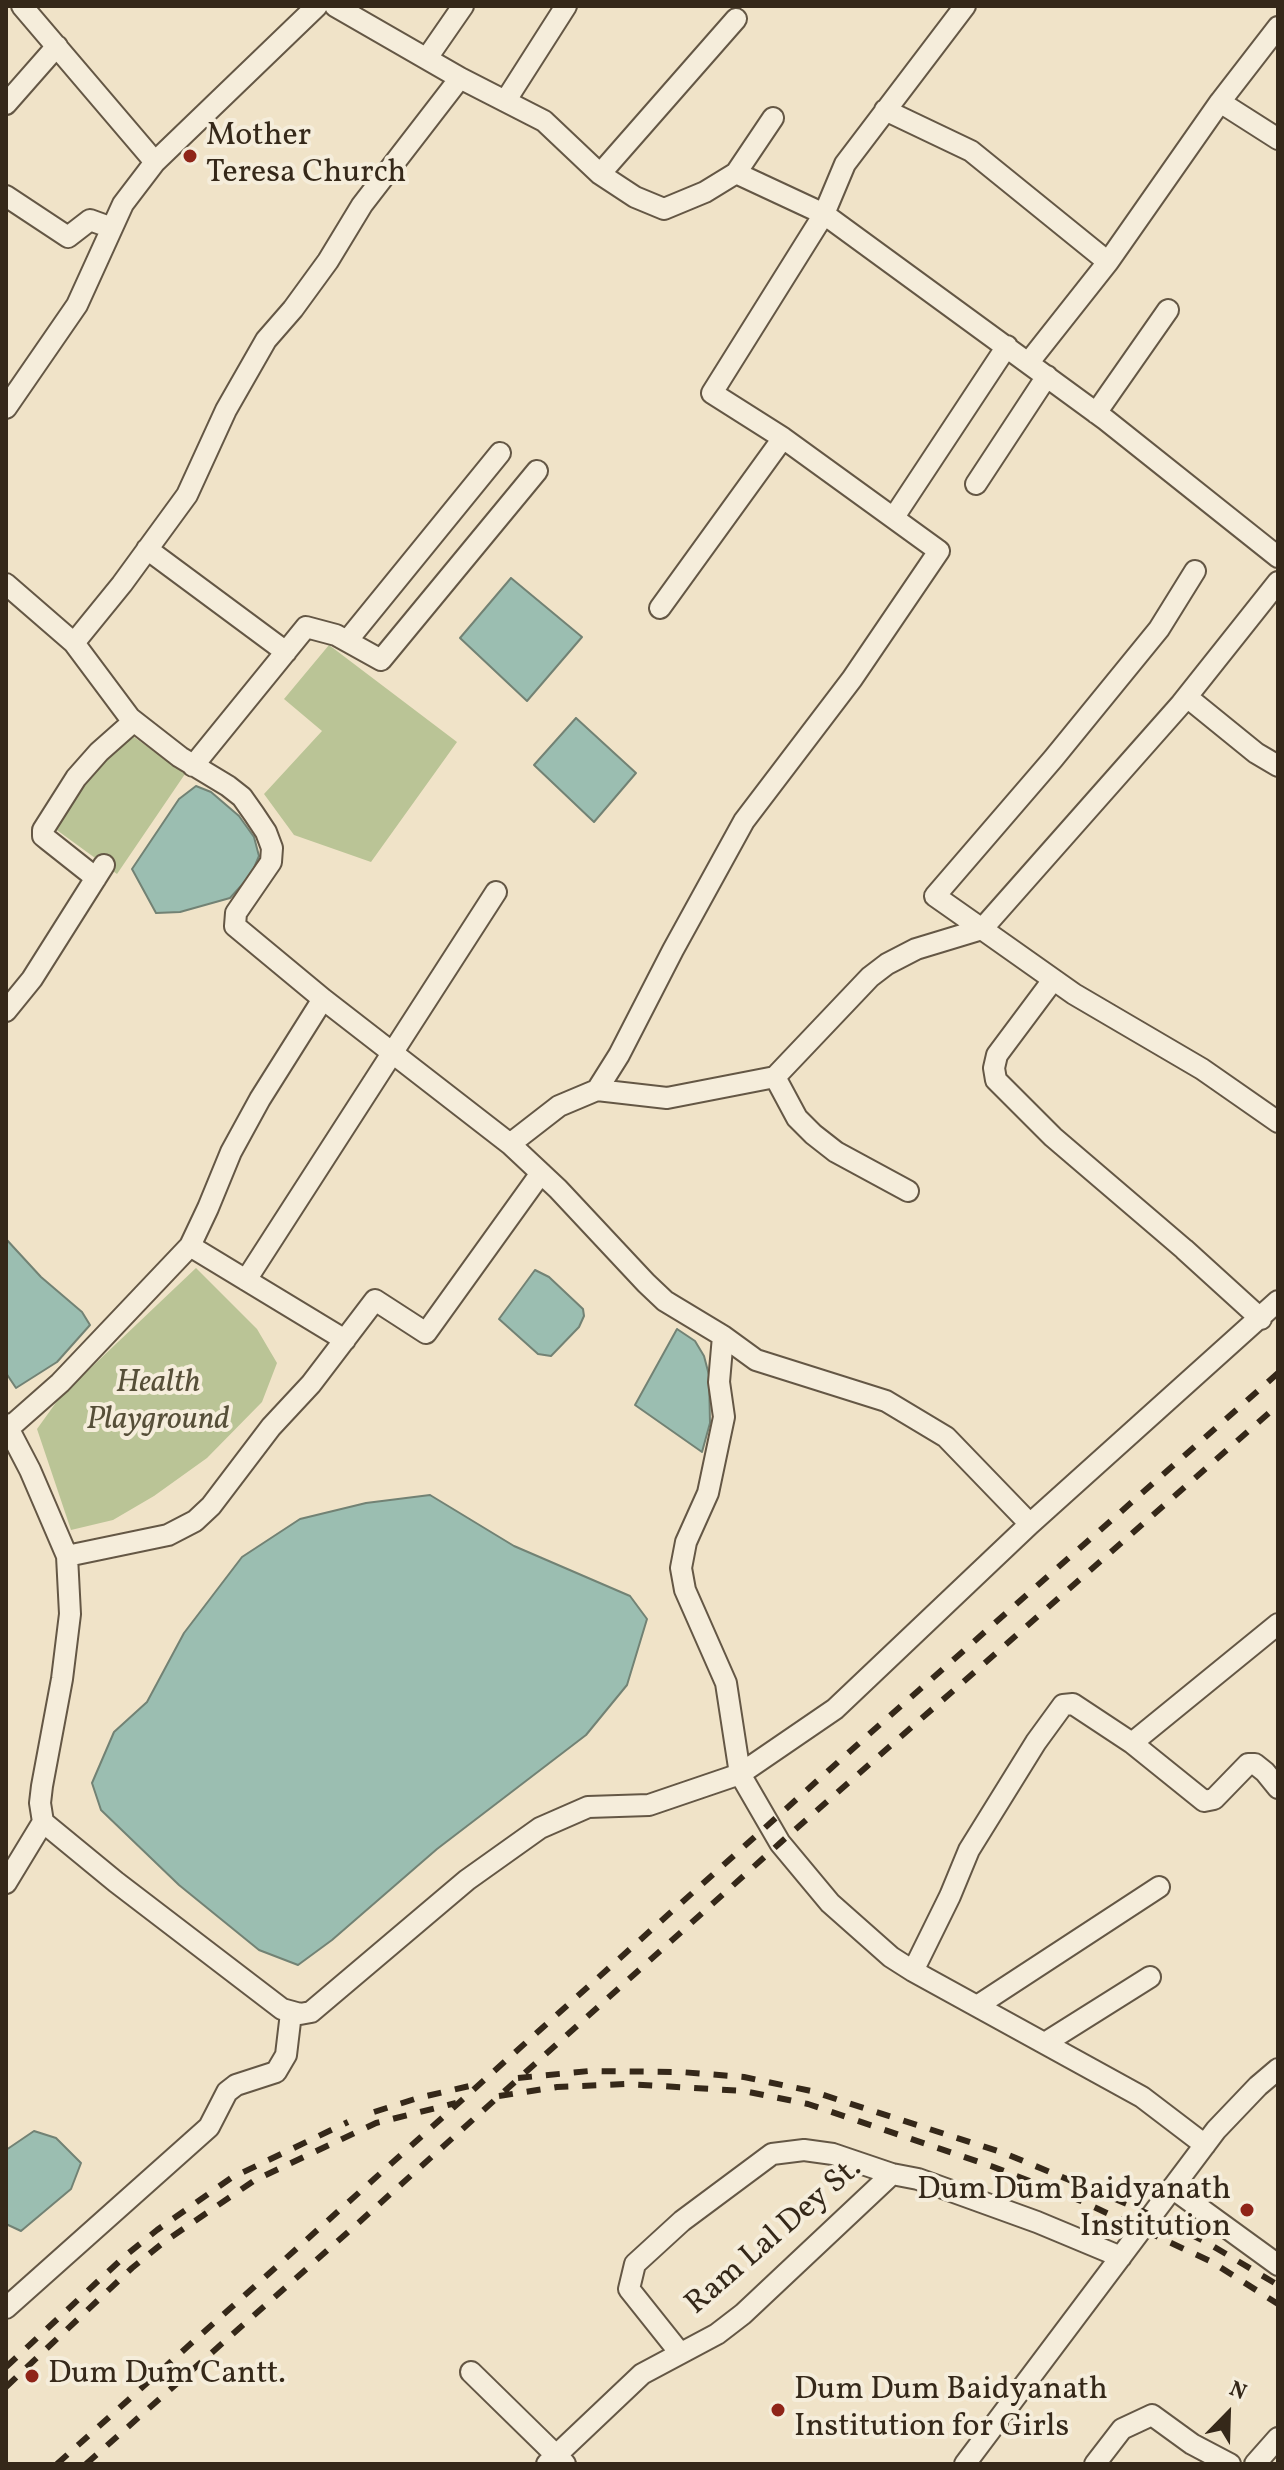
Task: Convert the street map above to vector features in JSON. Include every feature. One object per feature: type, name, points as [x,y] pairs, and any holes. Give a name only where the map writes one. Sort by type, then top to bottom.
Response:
[{"type":"street","points":[[6,408],[77,305],[123,204],[155,162],[317,6]]},
{"type":"street","points":[[335,6],[460,78],[544,121],[600,174],[635,197],[664,209],[705,192],[736,173],[773,118]]},
{"type":"street","points":[[427,58],[463,6]]},
{"type":"street","points":[[506,100],[566,6]]},
{"type":"street","points":[[597,1090],[619,1055],[744,821],[852,679],[939,551],[783,438],[712,393],[824,214],[845,164],[965,6]]},
{"type":"street","points":[[34,11],[57,46],[155,162]]},
{"type":"street","points":[[600,174],[736,19]]},
{"type":"street","points":[[1029,362],[1108,262],[1220,102],[1278,27]]},
{"type":"street","points":[[6,104],[57,46]]},
{"type":"street","points":[[74,643],[187,495],[226,410],[266,340],[293,309],[328,261],[362,205],[460,78]]},
{"type":"street","points":[[1220,102],[1278,139]]},
{"type":"street","points":[[885,110],[971,151],[1108,262]]},
{"type":"street","points":[[736,173],[824,214],[1029,362],[1278,557]]},
{"type":"street","points":[[6,196],[68,237],[90,220],[112,228]]},
{"type":"street","points":[[1096,413],[1168,310]]},
{"type":"street","points":[[894,517],[1007,346]]},
{"type":"street","points":[[976,484],[1047,376]]},
{"type":"street","points":[[660,608],[783,438]]},
{"type":"street","points":[[347,641],[500,453]]},
{"type":"street","points":[[193,766],[306,627],[336,635],[381,660],[537,471]]},
{"type":"street","points":[[147,549],[286,652]]},
{"type":"street","points":[[1195,571],[1159,629],[935,896],[1053,980],[1202,1069],[1278,1122]]},
{"type":"street","points":[[510,1144],[559,1106],[597,1090],[667,1098],[775,1077],[870,977],[887,964],[916,949],[982,929],[1187,697],[1278,582]]},
{"type":"street","points":[[6,584],[74,643],[134,721],[193,766],[242,797],[266,832],[272,848],[271,862],[236,913],[235,926],[323,999],[510,1144],[665,1301],[756,1360],[886,1401],[946,1437],[1030,1524]]},
{"type":"street","points":[[1187,697],[1256,753],[1278,766]]},
{"type":"street","points":[[6,1011],[32,979],[100,871],[48,840],[43,836],[43,830],[76,778],[99,752],[134,721]]},
{"type":"street","points":[[246,1280],[496,892]]},
{"type":"street","points":[[1053,980],[997,1055],[994,1068],[996,1080],[1053,1137],[1261,1319]]},
{"type":"street","points":[[6,1883],[43,1822],[40,1803],[42,1786],[62,1679],[70,1614],[67,1556],[7,1426],[60,1383],[190,1246],[231,1152],[260,1099],[323,999]]},
{"type":"street","points":[[775,1077],[797,1118],[813,1134],[836,1152],[908,1191]]},
{"type":"street","points":[[67,1556],[168,1535],[195,1521],[211,1506],[271,1427],[311,1384],[375,1300],[426,1333],[541,1173]]},
{"type":"street","points":[[190,1246],[345,1340]]},
{"type":"street","points":[[43,1822],[282,2009],[291,2013],[311,2012],[467,1880],[540,1828],[588,1807],[649,1805],[740,1774],[835,1709],[1030,1524],[1278,1301]]},
{"type":"street","points":[[723,1336],[719,1382],[724,1417],[708,1493],[686,1542],[681,1568],[685,1590],[726,1683],[740,1774],[780,1843],[830,1903],[867,1938],[913,1971],[1142,2097],[1205,2145]]},
{"type":"street","points":[[1132,1743],[1278,1624]]},
{"type":"street","points":[[913,1971],[969,1850],[1036,1742],[1063,1705],[1073,1704],[1132,1743],[1204,1801],[1214,1799],[1248,1764],[1255,1764],[1278,1788]]},
{"type":"street","points":[[977,2006],[1159,1887]]},
{"type":"street","points":[[1045,2043],[1150,1977]]},
{"type":"street","points":[[6,2308],[209,2127],[227,2092],[236,2085],[276,2072],[286,2055],[291,2013]]},
{"type":"street","points":[[965,2464],[1205,2145],[1258,2086],[1278,2069]]},
{"type":"street","points":[[680,2353],[629,2289],[635,2264],[682,2221],[772,2154],[804,2150],[833,2154],[892,2174],[918,2179],[1037,2222],[1121,2257]]},
{"type":"street","name":"Ram Lal Dey St.","points":[[556,2461],[642,2374],[717,2334],[743,2314],[892,2174]]},
{"type":"street","points":[[1172,2188],[1278,2265]]},
{"type":"street","points":[[471,2372],[556,2461]]},
{"type":"street","points":[[1095,2464],[1122,2429],[1152,2415],[1192,2444],[1230,2464]]},
{"type":"street","points":[[1255,2464],[1278,2438]]},
{"type":"green space","points":[[329,645],[457,742],[371,862],[294,835],[264,794],[322,731],[284,699]]},
{"type":"green space","points":[[130,734],[185,774],[117,874],[54,828],[76,789]]},
{"type":"green space","name":"Health Playground","points":[[196,1268],[257,1329],[277,1363],[262,1402],[207,1458],[154,1496],[113,1520],[71,1530],[37,1429],[60,1397]]},
{"type":"shaded area","points":[[511,578],[582,637],[527,701],[460,638]]},
{"type":"shaded area","points":[[576,718],[636,773],[594,822],[534,765]]},
{"type":"shaded area","points":[[196,786],[211,792],[239,816],[254,837],[259,856],[251,875],[230,898],[180,912],[156,913],[132,869],[179,799]]},
{"type":"shaded area","points":[[6,1239],[41,1277],[82,1312],[90,1325],[57,1362],[16,1388],[6,1373]]},
{"type":"shaded area","points":[[535,1270],[549,1277],[583,1309],[584,1316],[579,1327],[551,1356],[538,1354],[499,1319]]},
{"type":"shaded area","points":[[677,1329],[695,1341],[704,1356],[709,1375],[710,1423],[702,1452],[635,1405]]},
{"type":"shaded area","points":[[430,1495],[514,1546],[630,1596],[647,1619],[627,1685],[586,1735],[437,1849],[332,1940],[298,1965],[259,1950],[179,1885],[101,1810],[92,1783],[114,1732],[147,1702],[184,1633],[242,1557],[300,1519],[366,1503]]},
{"type":"shaded area","points":[[34,2131],[56,2138],[81,2163],[71,2189],[21,2231],[6,2224],[6,2150]]},
{"type":"railway","points":[[57,2464],[867,1736],[1278,1373]]},
{"type":"railway","points":[[86,2464],[780,1843],[1278,1405]]},
{"type":"railway","points":[[518,2078],[589,2071],[681,2072],[744,2077],[811,2091],[1004,2153],[1132,2206],[1206,2242],[1278,2285]]},
{"type":"railway","points":[[374,2112],[478,2084]]},
{"type":"railway","points":[[499,2096],[557,2087],[627,2084],[744,2091],[808,2104],[991,2166],[1081,2201],[1212,2262],[1278,2304]]},
{"type":"railway","points":[[6,2387],[132,2268],[164,2242],[255,2180],[376,2123],[456,2103]]},
{"type":"railway","points":[[6,2367],[157,2230],[231,2178],[348,2122]]},
{"type":"place","name":"Mother Teresa Church","points":[[190,156]]},
{"type":"place","name":"Dum Dum Baidyanath Institution","points":[[1247,2210]]},
{"type":"place","name":"Dum Dum Cantt.","points":[[32,2376]]},
{"type":"place","name":"Dum Dum Baidyanath Institution for Girls","points":[[778,2410]]}]
